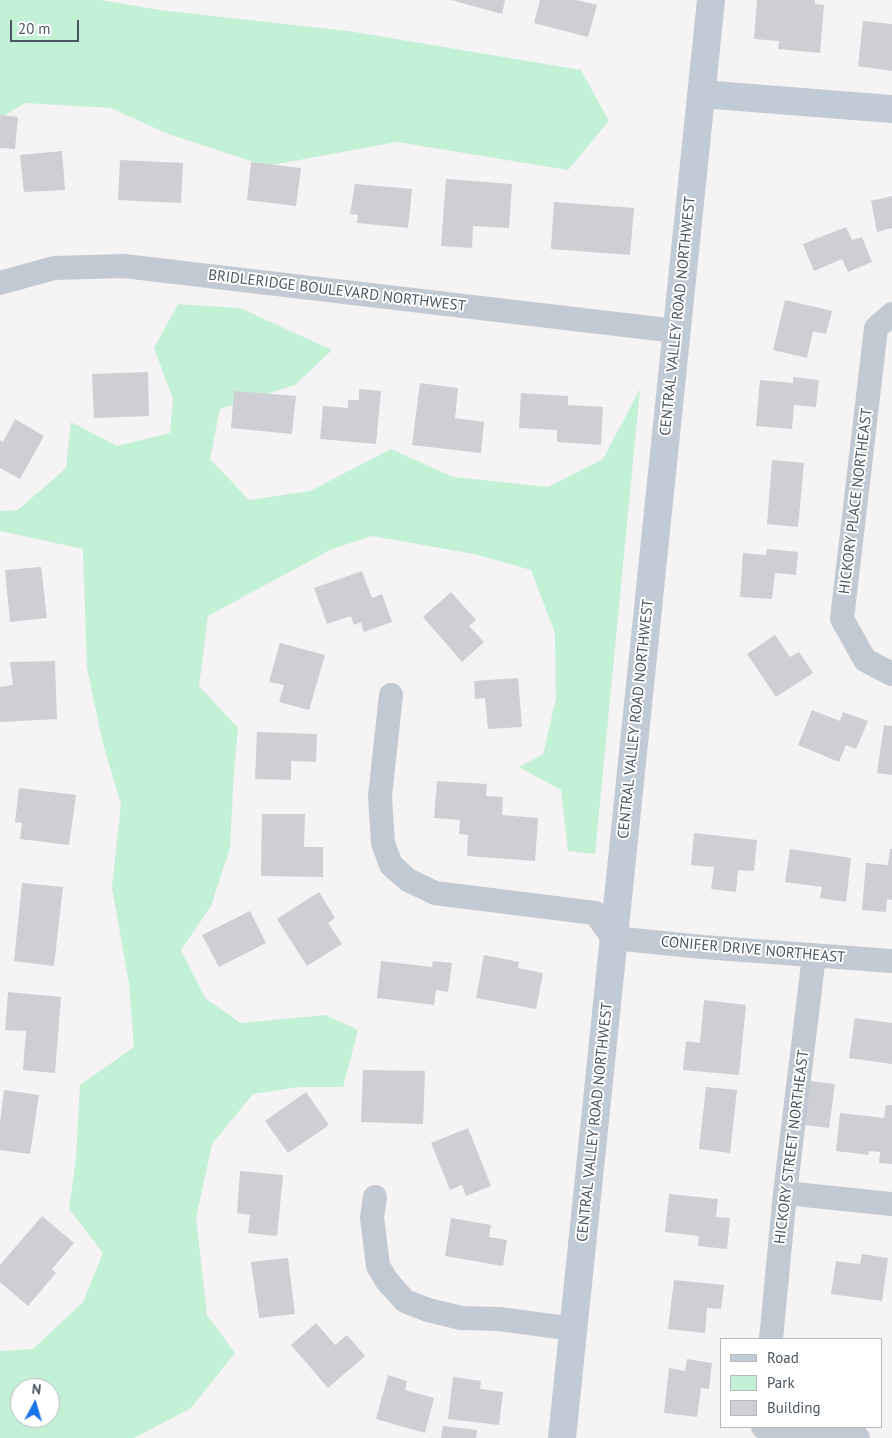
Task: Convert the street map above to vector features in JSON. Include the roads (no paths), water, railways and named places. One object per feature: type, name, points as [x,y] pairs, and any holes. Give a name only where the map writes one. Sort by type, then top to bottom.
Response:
[{"type":"main road","name":"CENTRAL VALLEY ROAD NORTHWEST","points":[[562,1438],[711,0]]},
{"type":"main road","points":[[702,94],[892,109]]},
{"type":"street","name":"BRIDLERIDGE BOULEVARD NORTHWEST","points":[[0,282],[54,268],[124,266],[676,331]]},
{"type":"street","name":"HICKORY PLACE NORTHEAST","points":[[892,314],[876,328],[842,619],[865,660],[892,674]]},
{"type":"street","points":[[392,695],[380,796],[383,843],[391,866],[408,880],[435,892],[595,913],[613,938]]},
{"type":"street","name":"CONIFER DRIVE NORTHEAST","points":[[613,938],[892,961]]},
{"type":"street","name":"HICKORY STREET NORTHEAST","points":[[771,1338],[785,1193],[814,956]]},
{"type":"street","points":[[785,1193],[892,1204]]},
{"type":"street","points":[[376,1197],[372,1218],[378,1266],[387,1281],[406,1301],[428,1310],[461,1318],[499,1319],[574,1329]]},
{"type":"street","points":[[772,1428],[858,1438]]}]
